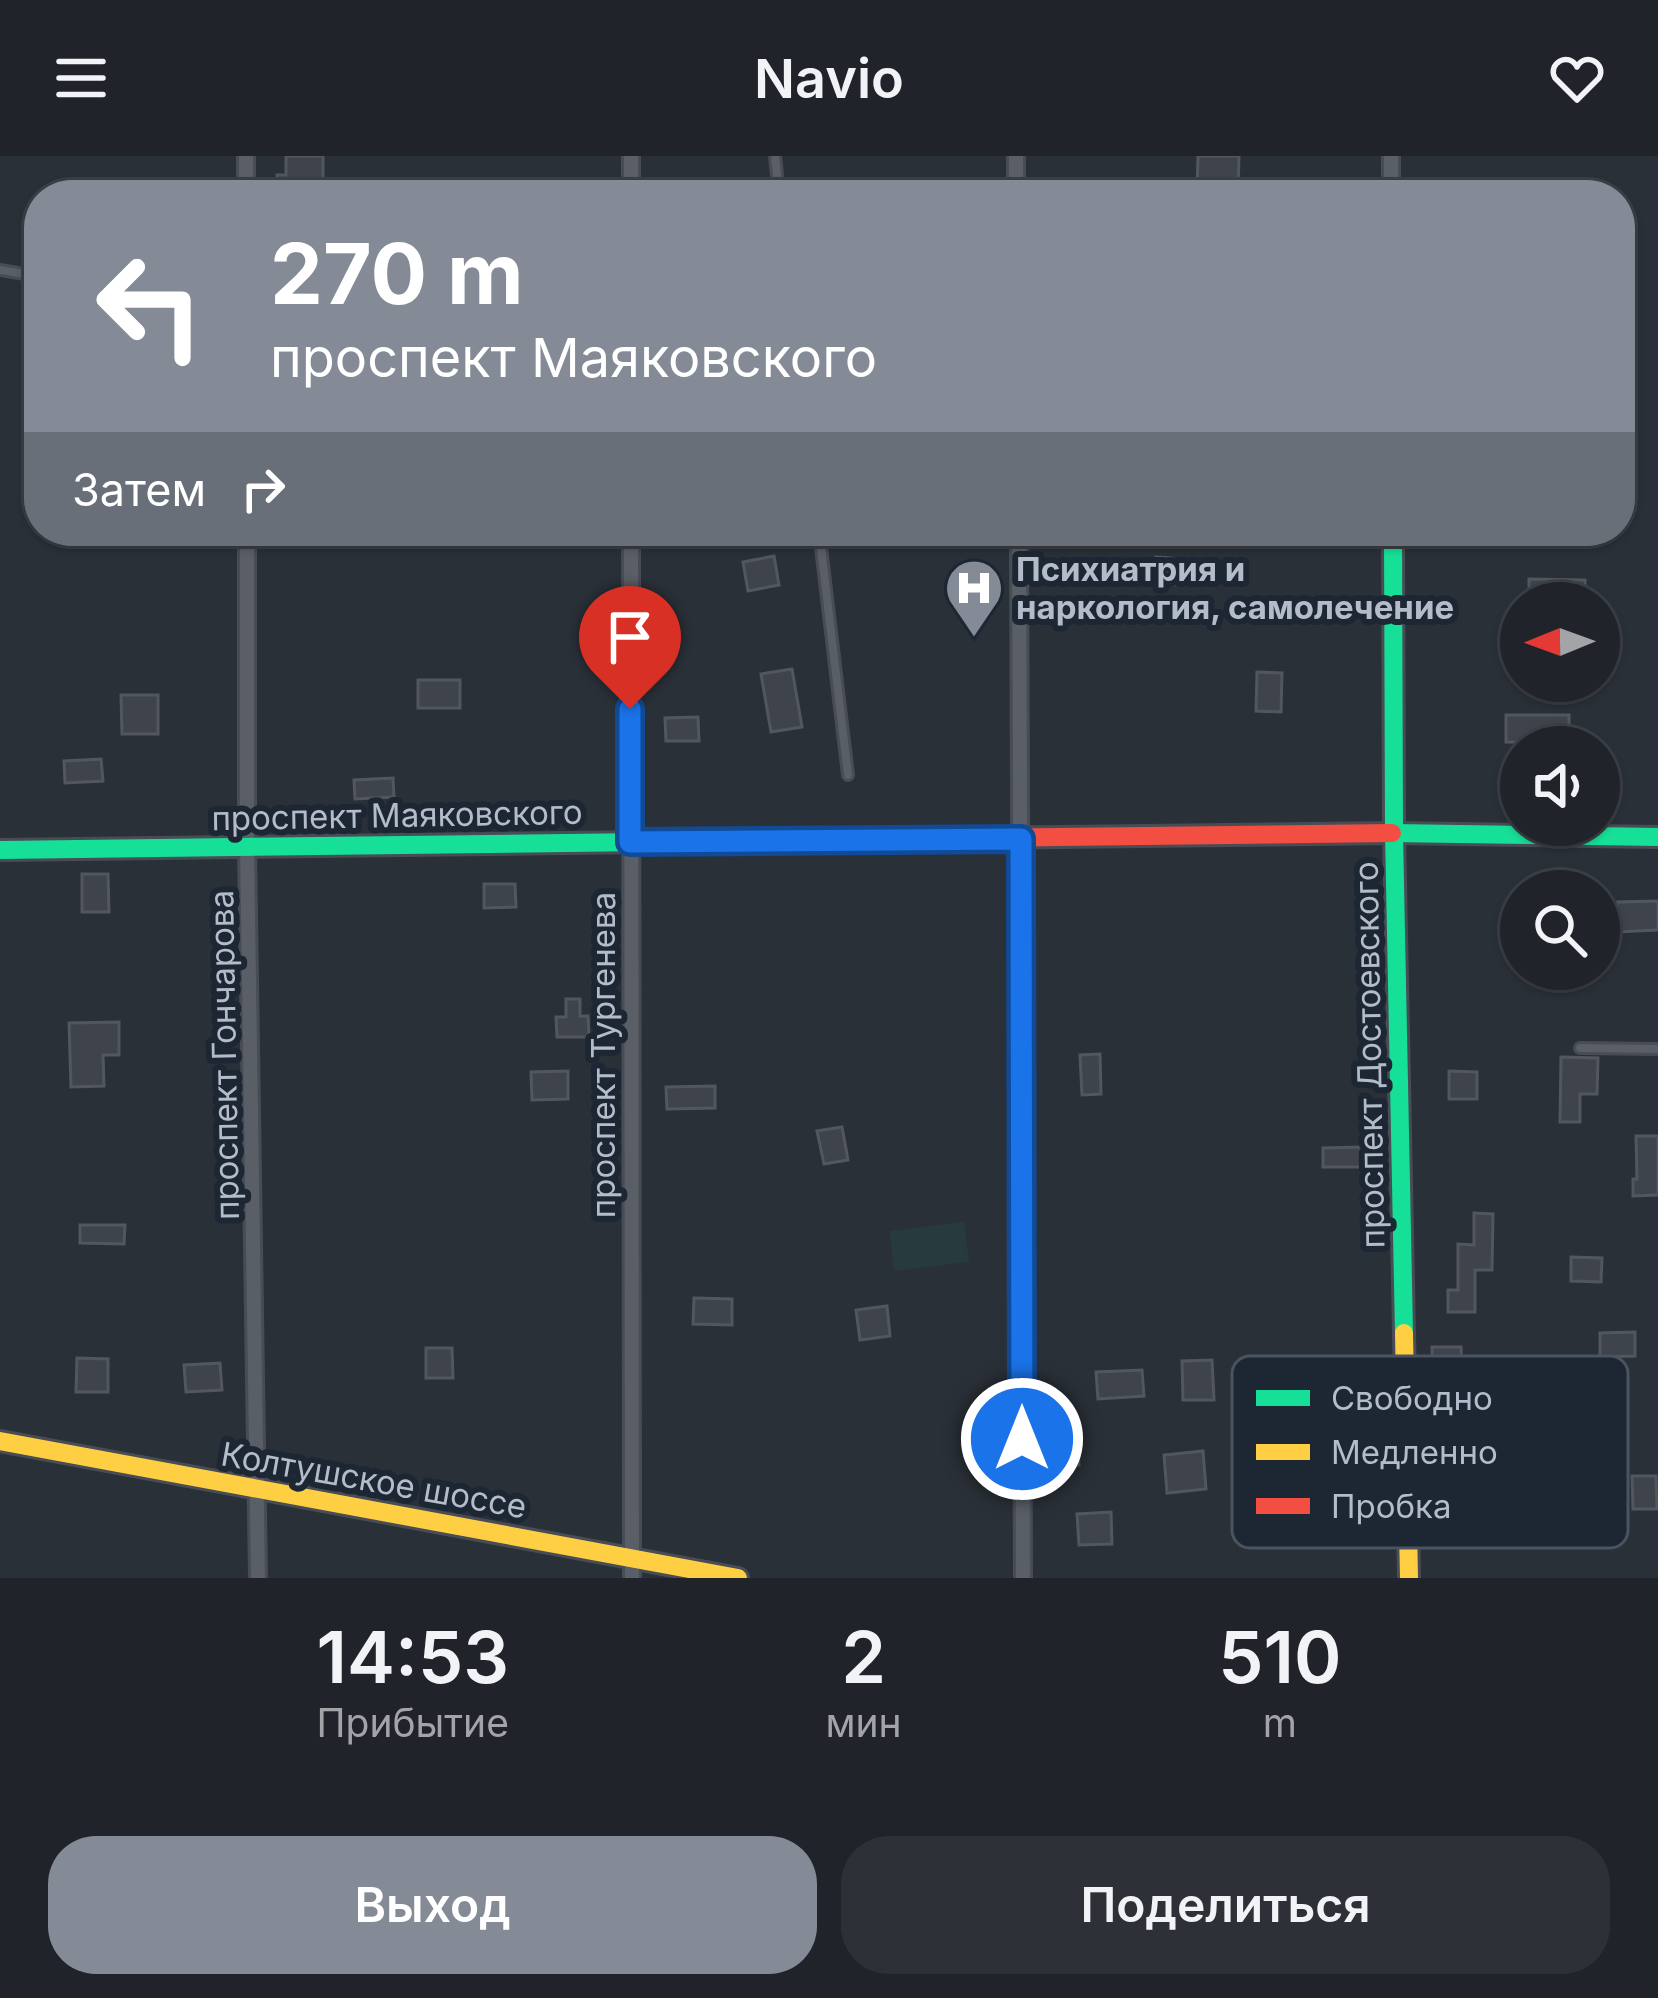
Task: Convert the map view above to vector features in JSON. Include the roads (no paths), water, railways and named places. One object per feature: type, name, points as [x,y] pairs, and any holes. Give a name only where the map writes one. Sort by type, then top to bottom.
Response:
[{"type":"street","name":"проспект Гончарова","points":[[247,546],[258,1578]]},
{"type":"street","name":"проспект Тургенева","points":[[631,546],[632,1568]]},
{"type":"street","points":[[1019,546],[1023,1578]]},
{"type":"street","name":"проспект Достоевского","points":[[1393,546],[1405,1356]]},
{"type":"street","name":"проспект Маяковского","points":[[0,850],[1394,833],[1658,837]]},
{"type":"street","name":"Колтушское шоссе","points":[[0,1441],[632,1568],[738,1578]]},
{"type":"street","name":"проспект Достоевского","points":[[1408,1548],[1409,1578]]},
{"type":"lane","points":[[821,546],[848,776]]},
{"type":"lane","points":[[1580,1048],[1658,1049]]},
{"type":"place","name":"Психиатрия и наркология, самолечение","points":[[974,639]]}]
